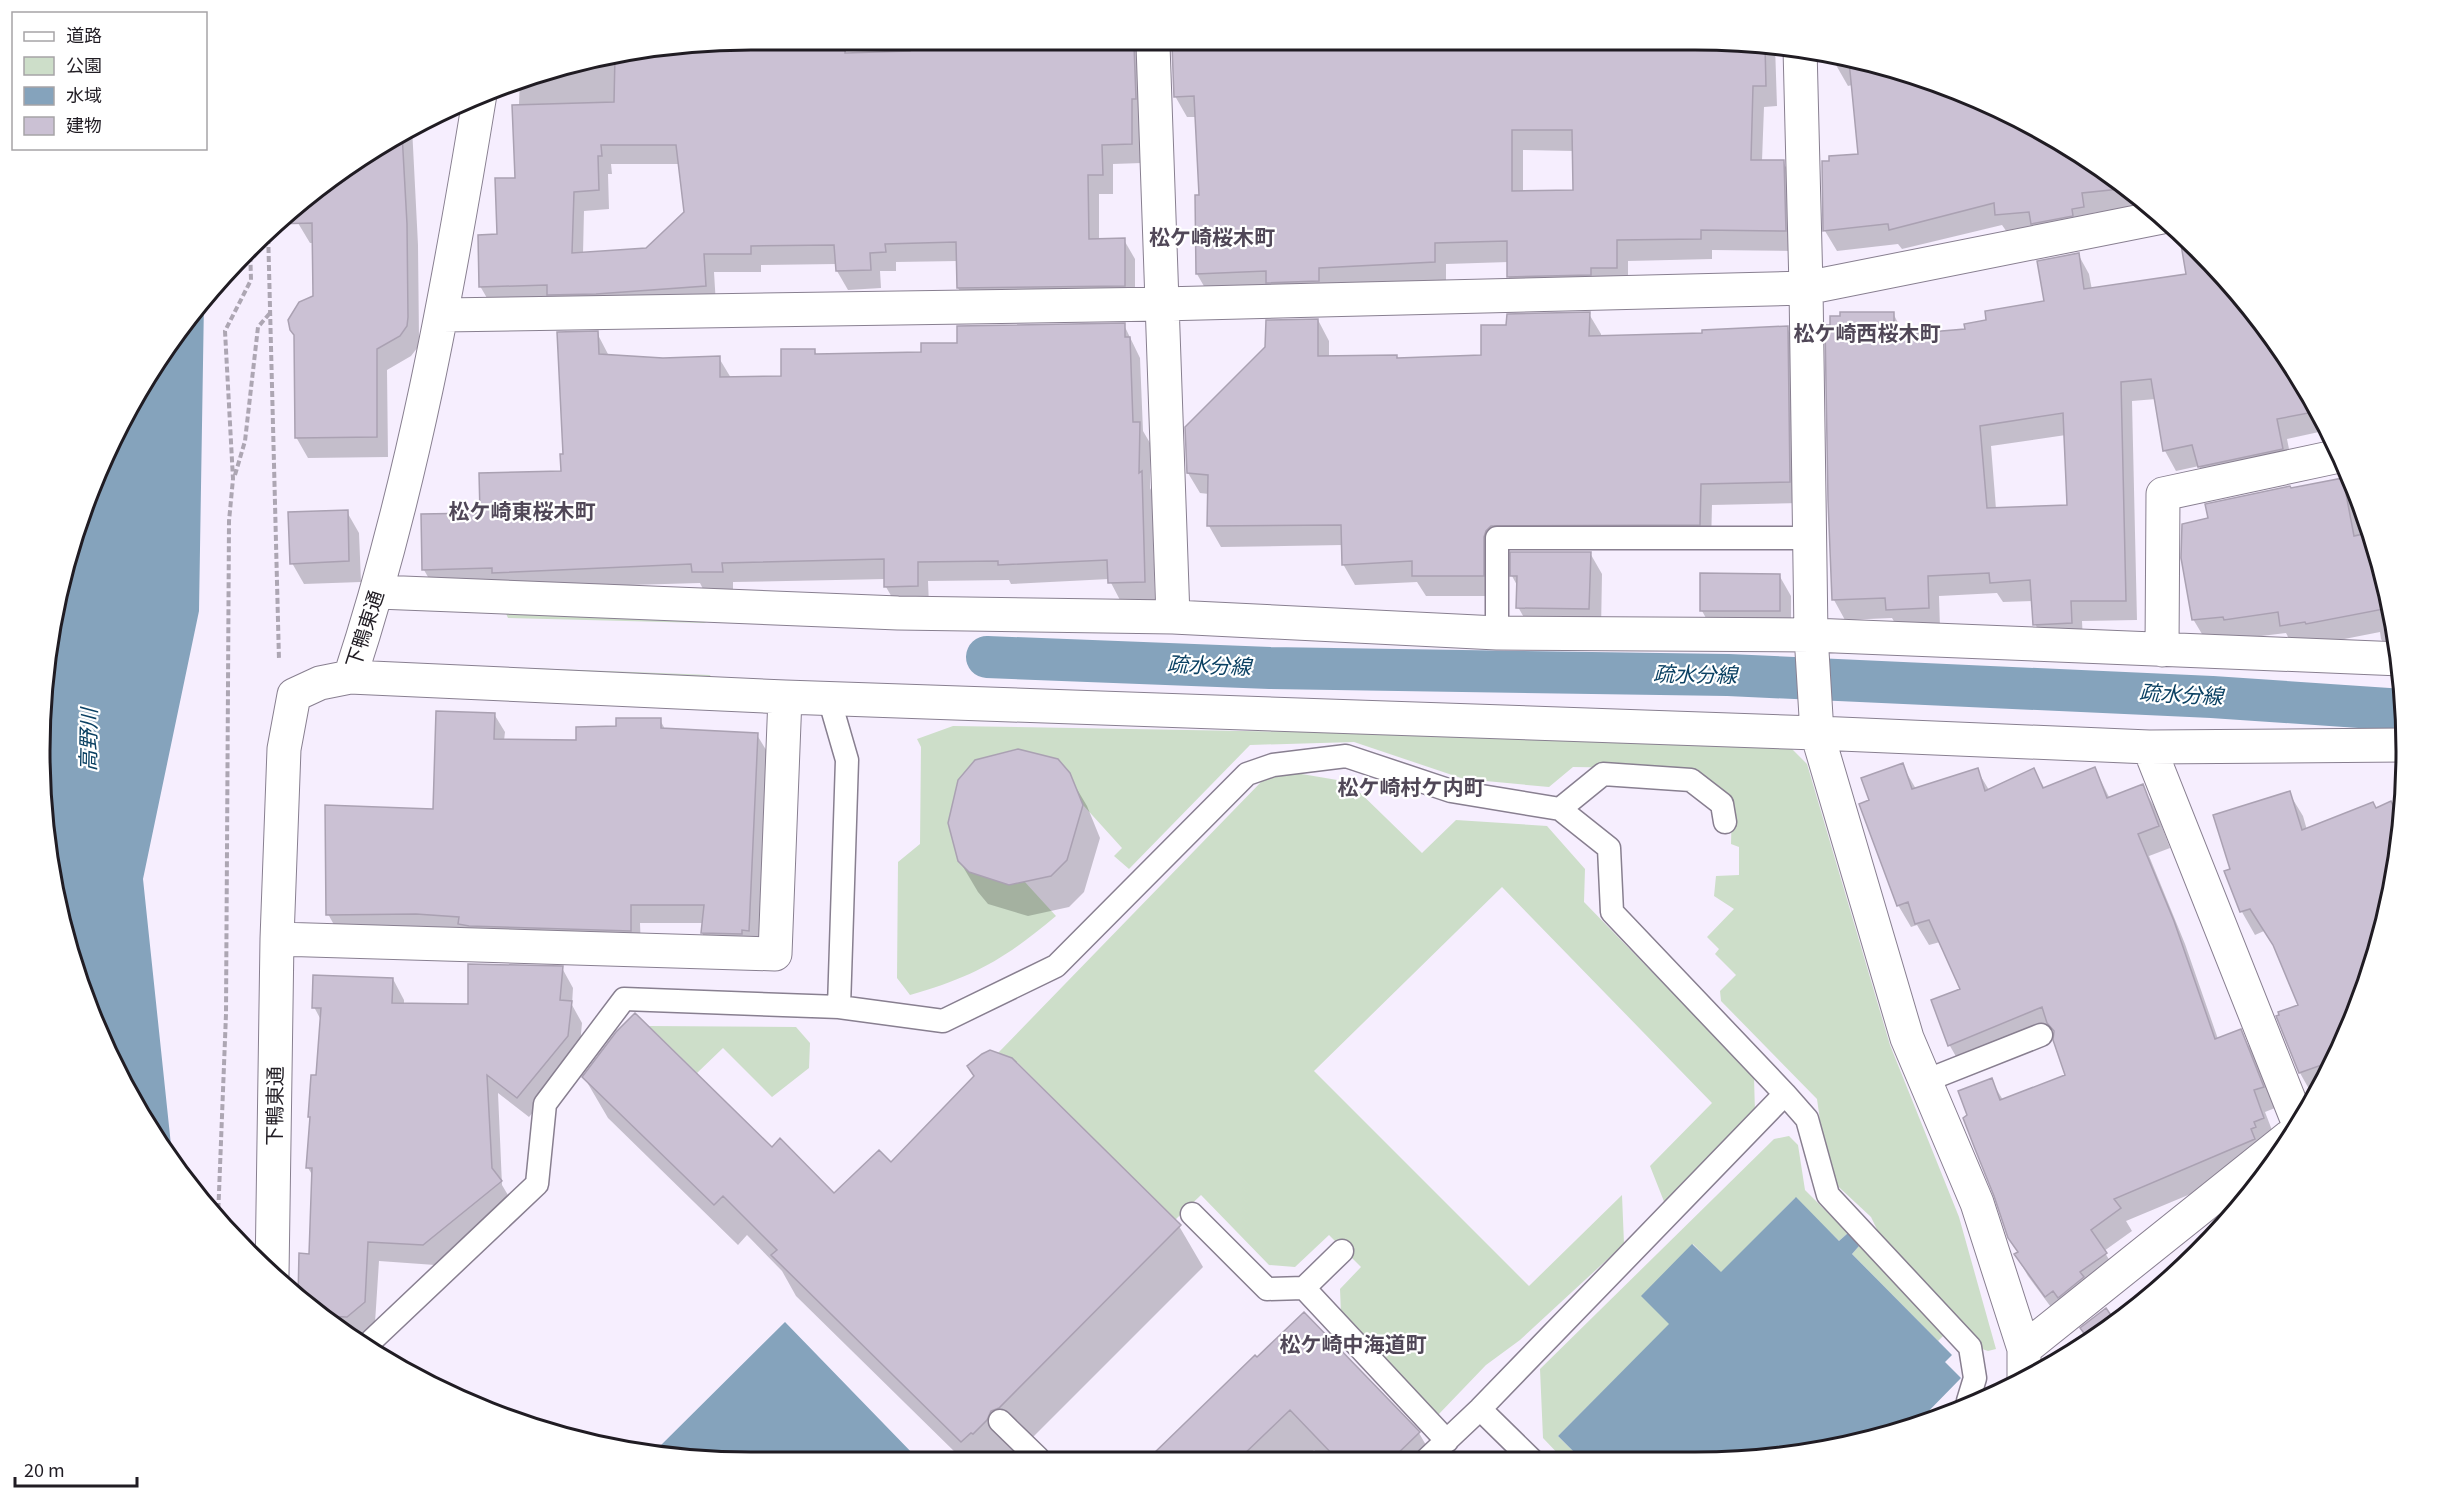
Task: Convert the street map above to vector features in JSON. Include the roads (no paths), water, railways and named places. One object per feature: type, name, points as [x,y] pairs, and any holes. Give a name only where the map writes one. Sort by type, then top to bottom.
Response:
[{"type":"street","points":[[1153,49],[1173,616]]},
{"type":"street","points":[[1800,57],[1811,635],[1817,733],[1907,1038],[1977,1203],[2024,1363],[2267,1156]]},
{"type":"street","name":"下鴨東通","points":[[272,1263],[284,749],[294,694],[320,683],[350,677],[378,592],[443,315],[478,105]]},
{"type":"street","points":[[443,315],[1162,304],[1806,288],[2153,219]]},
{"type":"street","points":[[2162,650],[2163,494],[2332,458]]},
{"type":"street","points":[[378,592],[897,613],[1173,616],[1497,633],[1811,635],[2391,659]]},
{"type":"street","points":[[350,677],[785,697],[1817,733],[2149,747],[2396,745]]},
{"type":"street","points":[[278,939],[775,954],[785,697]]},
{"type":"street","points":[[2149,747],[2295,1114]]},
{"type":"lane","points":[[1497,633],[1497,538],[1810,538]]},
{"type":"lane","points":[[829,698],[847,760],[839,1007]]},
{"type":"lane","points":[[372,1340],[537,1184],[545,1104],[624,999],[839,1007],[943,1022],[1056,966],[1247,774],[1273,765],[1346,756],[1451,791],[1560,809],[1609,848],[1612,912],[1807,1119],[1828,1195],[1970,1347],[1975,1378],[1970,1395]]},
{"type":"lane","points":[[1560,809],[1603,774],[1691,780],[1722,804],[1725,822]]},
{"type":"lane","points":[[1925,1081],[2042,1035]]},
{"type":"lane","points":[[1435,1452],[1480,1409],[1785,1094]]},
{"type":"lane","points":[[1192,1214],[1267,1289],[1304,1288],[1342,1251]]},
{"type":"lane","points":[[1304,1288],[1447,1441]]},
{"type":"lane","points":[[1480,1409],[1524,1452]]},
{"type":"lane","points":[[1000,1421],[1032,1452]]},
{"type":"water","name":"高野川","points":[[204,312],[199,611],[143,879],[171,1144],[143,1101],[122,1061],[103,1019],[73,932],[55,842],[51,796],[51,705],[55,659],[73,569],[103,482],[143,400]]},
{"type":"water","points":[[1796,1197],[1839,1241],[1848,1233],[1859,1246],[1852,1254],[1952,1355],[1945,1362],[1961,1378],[1929,1411],[1877,1428],[1832,1438],[1787,1446],[1741,1450],[1574,1452],[1558,1436],[1669,1324],[1641,1296],[1692,1244],[1721,1272]]},
{"type":"water","points":[[785,1322],[911,1452],[750,1452],[660,1446]]},
{"type":"waterway","name":"疏水分線","points":[[987,657],[1270,668],[1728,675],[2212,697],[2395,709]]},
{"type":"district","name":"松ケ崎桜木町","points":[[1212,238]]},
{"type":"district","name":"松ケ崎西桜木町","points":[[1867,334]]},
{"type":"district","name":"松ケ崎東桜木町","points":[[522,512]]},
{"type":"district","name":"松ケ崎村ケ内町","points":[[1411,788]]},
{"type":"district","name":"松ケ崎中海道町","points":[[1353,1345]]}]
